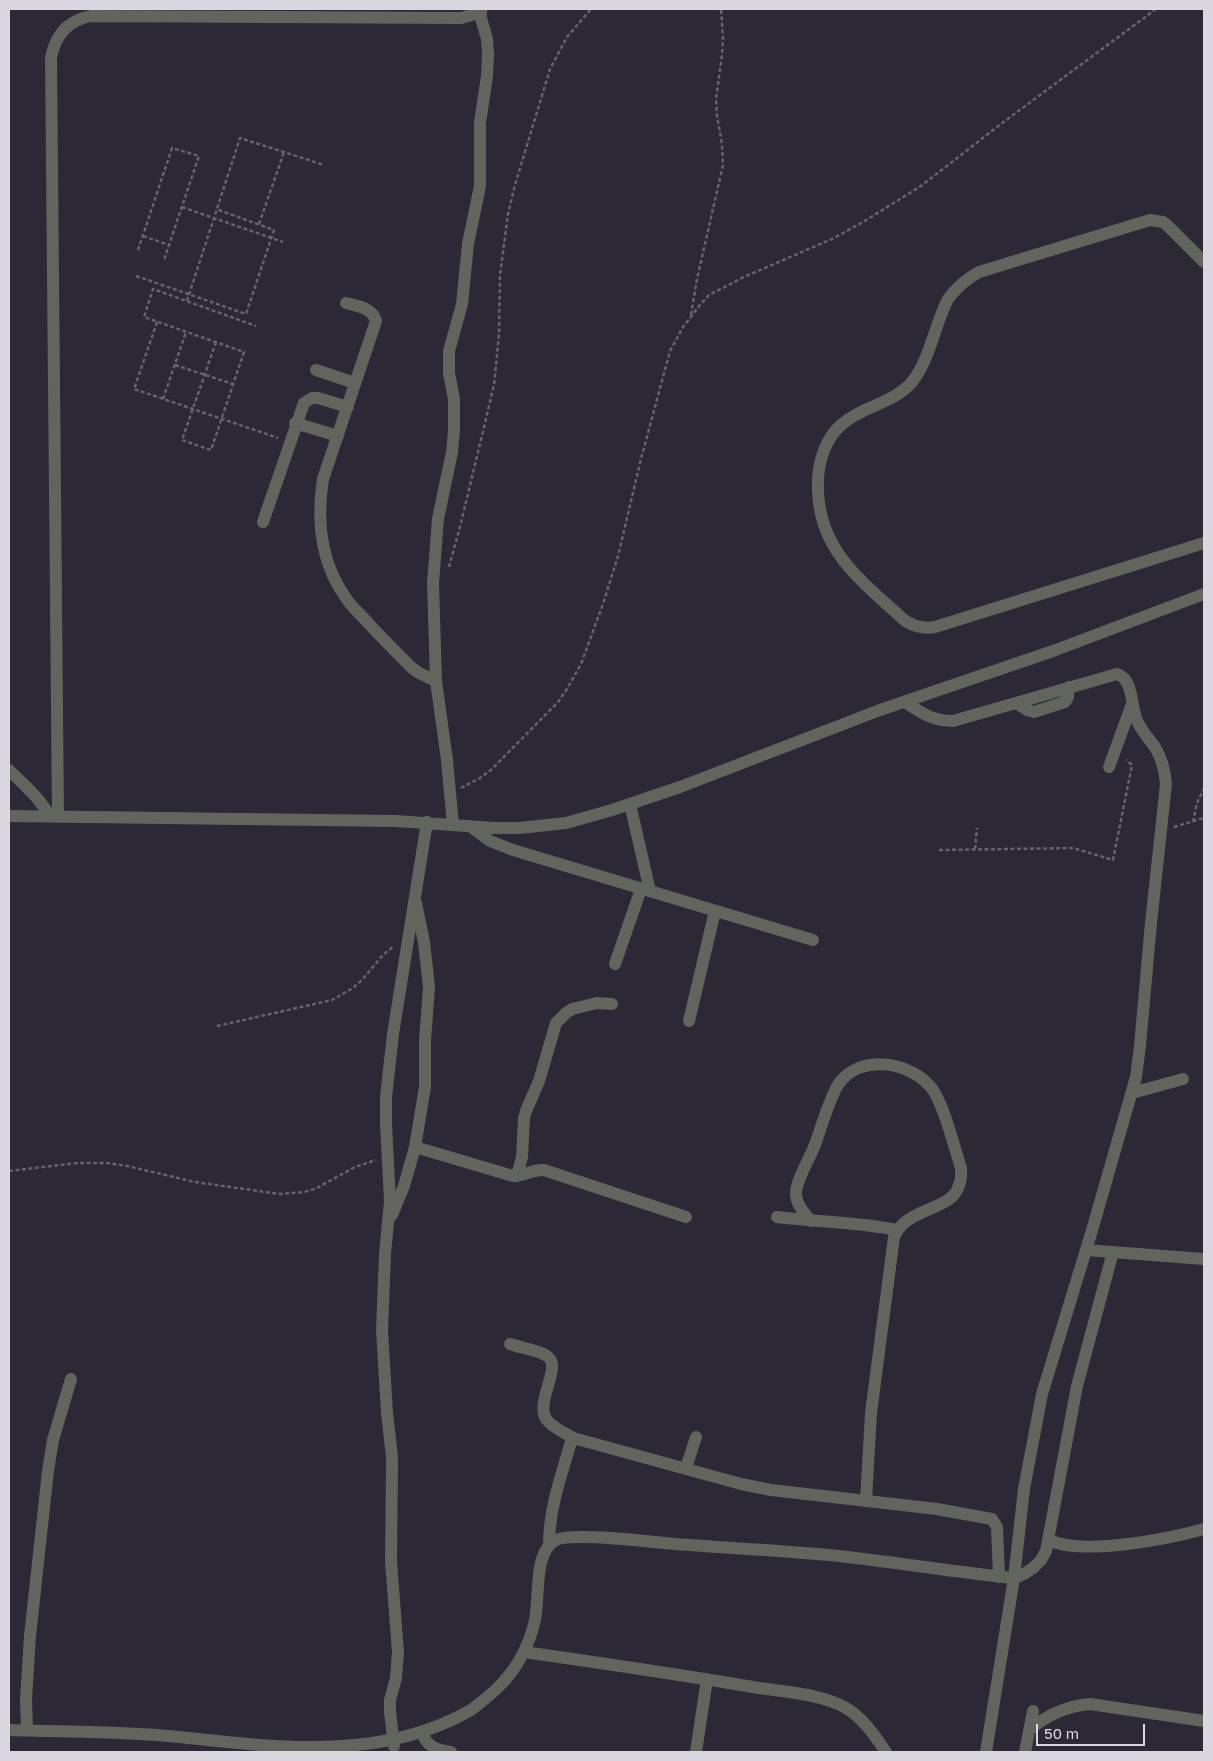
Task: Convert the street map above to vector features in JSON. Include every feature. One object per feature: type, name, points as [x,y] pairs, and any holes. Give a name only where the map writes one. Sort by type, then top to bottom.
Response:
[{"type":"street","points":[[453,824],[451,792],[436,680],[434,551],[454,431],[454,399],[449,373],[449,351],[462,304],[468,244],[477,205],[481,171],[481,104],[487,76],[488,54],[481,9]]},
{"type":"street","points":[[54,817],[51,58],[55,41],[60,33],[73,22],[90,16],[461,18],[475,14],[481,9]]},
{"type":"street","points":[[1204,262],[1163,222],[1150,220],[979,272],[970,277],[954,290],[948,299],[922,364],[908,387],[894,398],[852,417],[832,435],[821,459],[817,492],[823,524],[836,552],[868,587],[903,619],[921,628],[935,627],[1204,544]]},
{"type":"street","points":[[346,303],[368,310],[375,317],[376,321],[323,480],[319,501],[319,523],[322,544],[328,564],[348,602],[412,668],[419,674],[436,680]]},
{"type":"street","points":[[316,370],[356,383]]},
{"type":"street","points":[[262,522],[304,403],[312,398],[318,398],[348,407]]},
{"type":"street","points":[[296,423],[338,436]]},
{"type":"street","points":[[9,816],[427,822],[494,828],[543,826],[589,817],[630,804],[1204,594]]},
{"type":"street","points":[[905,702],[934,720],[953,721],[1117,674],[1122,675],[1127,682],[1137,721],[1159,754],[1166,774],[1140,1046],[1132,1093],[1052,1360],[1036,1422],[1024,1488],[1014,1578],[986,1752]]},
{"type":"street","points":[[1109,767],[1132,702]]},
{"type":"street","points":[[9,770],[54,817]]},
{"type":"street","points":[[615,964],[645,890],[630,804]]},
{"type":"street","points":[[394,1746],[390,1700],[396,1678],[398,1652],[391,1562],[392,1457],[387,1413],[382,1330],[385,1254],[390,1201],[386,1124],[388,1065],[427,822]]},
{"type":"street","points":[[470,826],[502,846],[813,940]]},
{"type":"street","points":[[389,1224],[404,1186],[415,1147],[425,1087],[425,1042],[429,1003],[424,942],[415,897]]},
{"type":"street","points":[[689,1021],[715,911]]},
{"type":"street","points":[[517,1176],[522,1156],[526,1111],[539,1081],[556,1023],[572,1009],[597,1003],[612,1004]]},
{"type":"street","points":[[811,1221],[798,1202],[796,1188],[809,1161],[838,1084],[850,1073],[872,1065],[889,1065],[910,1071],[920,1077],[933,1090],[941,1107],[962,1168],[960,1184],[953,1197],[947,1202],[909,1219],[897,1230],[892,1245],[875,1379],[866,1500]]},
{"type":"street","points":[[1132,1093],[1183,1079]]},
{"type":"street","points":[[415,1147],[517,1176],[535,1170],[544,1170],[686,1217]]},
{"type":"street","points":[[777,1217],[864,1224],[897,1230]]},
{"type":"street","points":[[1086,1250],[1204,1260]]},
{"type":"street","points":[[9,1730],[128,1733],[308,1750],[355,1751],[394,1746],[424,1737],[459,1719],[496,1690],[512,1672],[524,1652],[536,1617],[542,1557],[549,1545],[554,1541],[568,1538],[634,1540],[824,1555],[1000,1577],[1014,1578],[1024,1574],[1041,1560],[1049,1540],[1077,1386],[1112,1252]]},
{"type":"street","points":[[510,1344],[545,1355],[551,1359],[553,1367],[543,1402],[544,1414],[551,1424],[575,1439],[741,1484],[771,1490],[937,1509],[992,1519],[998,1527],[1000,1577]]},
{"type":"street","points":[[27,1730],[26,1699],[29,1644],[48,1471],[59,1416],[71,1378]]},
{"type":"street","points":[[686,1468],[696,1437]]},
{"type":"street","points":[[549,1545],[549,1526],[553,1506],[571,1442],[575,1439]]},
{"type":"street","points":[[1049,1540],[1069,1546],[1123,1544],[1170,1537],[1204,1529]]},
{"type":"street","points":[[524,1652],[823,1698],[836,1703],[857,1716],[886,1752]]},
{"type":"street","points":[[696,1752],[707,1679]]},
{"type":"street","points":[[1030,1730],[1038,1722],[1058,1711],[1073,1706],[1090,1704],[1204,1721]]},
{"type":"street","points":[[1025,1752],[1033,1711]]},
{"type":"street","points":[[424,1737],[435,1749],[451,1752]]},
{"type":"path","points":[[448,568],[461,523],[494,385],[499,334],[502,260],[515,185],[550,70],[567,37],[591,9]]},
{"type":"path","points":[[691,316],[697,279],[723,165],[716,98],[723,38],[721,9]]},
{"type":"path","points":[[451,792],[471,784],[491,770],[558,702],[576,675],[586,652],[618,556],[641,459],[670,351],[691,316],[709,295],[744,277],[834,238],[921,186],[1000,124],[1156,9]]},
{"type":"path","points":[[186,301],[240,138],[324,165]]},
{"type":"path","points":[[138,250],[172,148],[199,156],[164,260]]},
{"type":"path","points":[[259,224],[284,152]]},
{"type":"path","points":[[182,207],[283,242]]},
{"type":"path","points":[[136,276],[246,314],[274,230],[216,210]]},
{"type":"path","points":[[143,236],[169,245]]},
{"type":"path","points":[[216,342],[182,440],[211,450],[244,352],[216,342],[157,322],[144,317],[153,290],[256,326]]},
{"type":"path","points":[[157,322],[134,389],[289,442]]},
{"type":"path","points":[[164,399],[186,332]]},
{"type":"path","points":[[175,365],[233,385]]},
{"type":"path","points":[[939,850],[1073,848],[1113,860],[1132,765],[1115,750]]},
{"type":"path","points":[[1193,822],[1197,803],[1204,788]]},
{"type":"path","points":[[1161,831],[1204,818]]},
{"type":"path","points":[[975,849],[977,828]]},
{"type":"path","points":[[217,1026],[320,1004],[338,998],[362,980],[390,948],[408,938]]},
{"type":"path","points":[[9,1171],[78,1163],[107,1163],[204,1183],[292,1194],[315,1189],[355,1167],[388,1157]]}]
